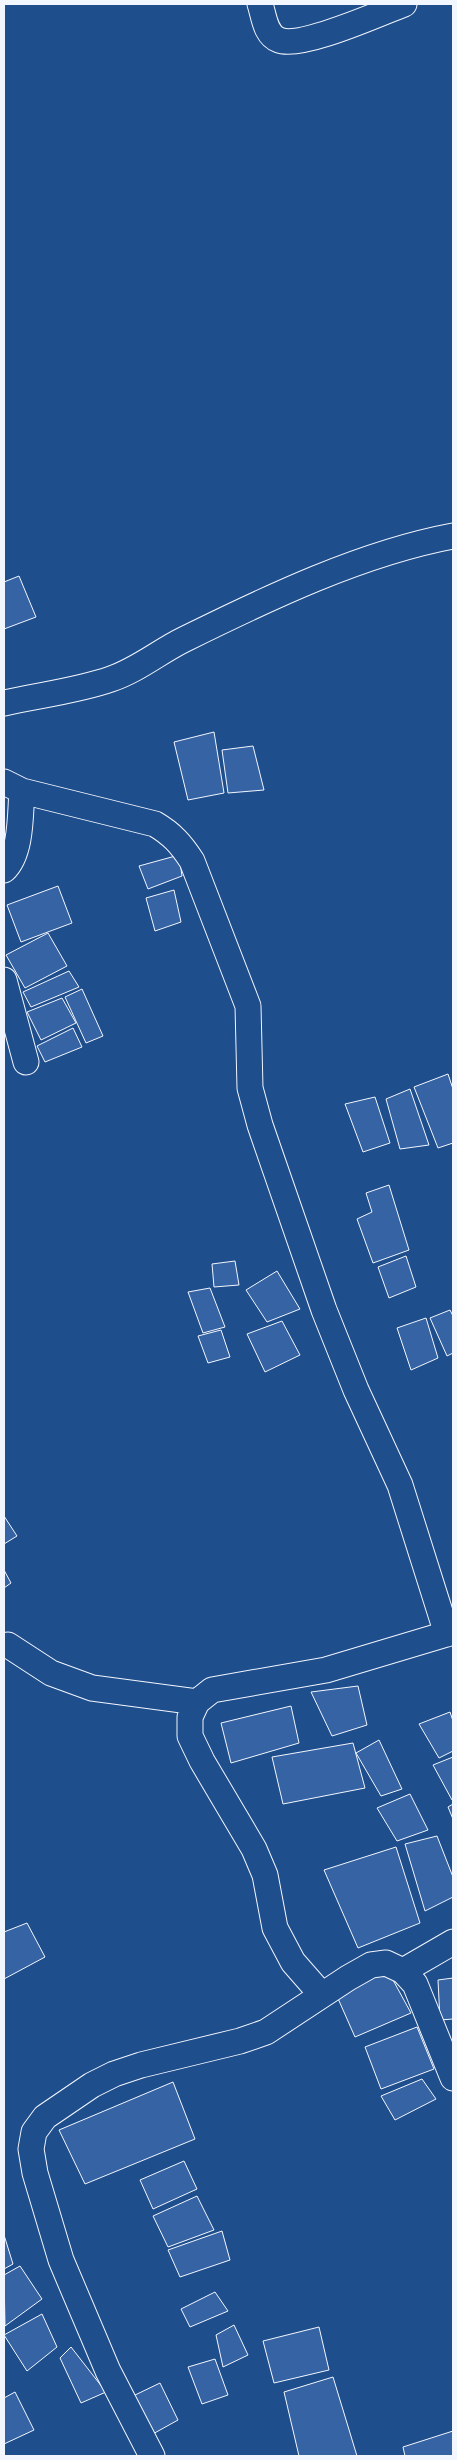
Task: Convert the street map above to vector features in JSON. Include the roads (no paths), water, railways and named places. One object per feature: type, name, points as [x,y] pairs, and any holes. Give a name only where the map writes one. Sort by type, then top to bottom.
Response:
[{"type":"street","points":[[260,4],[270,34],[278,40],[290,42],[342,29],[404,4]]},
{"type":"street","points":[[4,703],[111,679],[142,664],[182,640],[262,603],[376,556],[415,543],[453,536]]},
{"type":"street","points":[[4,870],[10,865],[15,852],[13,786],[154,824],[169,832],[181,843],[192,861],[248,1006],[250,1088],[260,1125],[324,1310],[356,1390],[400,1485],[450,1633],[326,1670],[212,1690],[197,1702],[190,1717],[190,1736],[202,1761],[254,1849],[265,1875],[275,1928],[281,1941],[293,1962],[321,1994]]},
{"type":"street","points":[[4,980],[26,1062]]},
{"type":"street","points":[[8,1645],[51,1673],[92,1688],[197,1702]]},
{"type":"street","points":[[403,1972],[453,1942]]},
{"type":"street","points":[[152,2456],[108,2371],[61,2260],[35,2173],[31,2149],[34,2132],[44,2117],[92,2085],[114,2074],[141,2064],[240,2042],[266,2032],[321,1994],[371,1966],[386,1963],[403,1972],[415,1984],[453,2078]]}]
